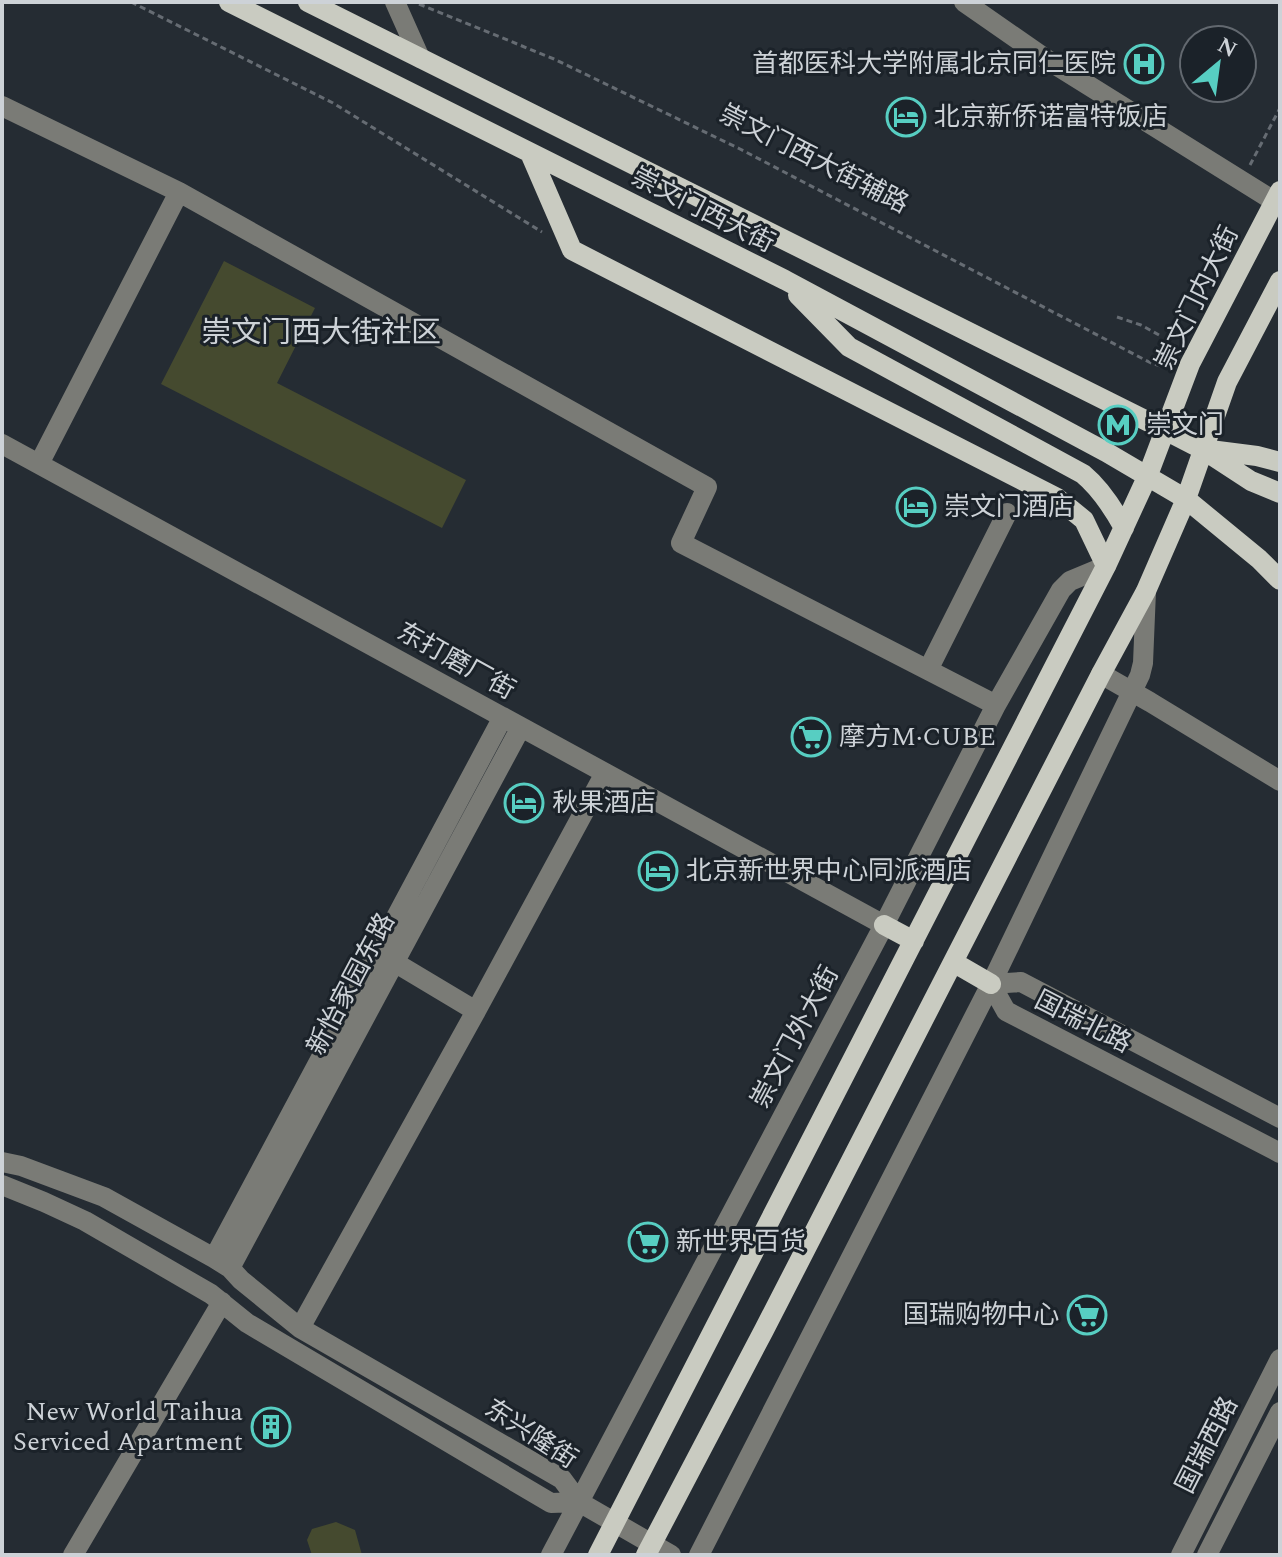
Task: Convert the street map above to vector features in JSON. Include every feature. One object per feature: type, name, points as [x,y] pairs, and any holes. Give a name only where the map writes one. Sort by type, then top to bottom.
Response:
[{"type":"main road","name":"崇文门西大街","points":[[229,2],[785,280],[1148,475],[1186,499],[1259,559]]},
{"type":"main road","name":"崇文门西大街","points":[[308,2],[1202,449]]},
{"type":"main road","points":[[530,153],[572,250],[1057,498],[1084,520],[1106,566]]},
{"type":"main road","name":"崇文门内大街","points":[[1165,430],[1185,375],[1277,196]]},
{"type":"main road","points":[[785,280],[849,347],[1083,474],[1105,497],[1124,528]]},
{"type":"main road","points":[[649,1549],[1146,591],[1186,499],[1227,382],[1280,281]]},
{"type":"main road","points":[[598,1555],[1106,566],[1165,430]]},
{"type":"main road","points":[[1202,449],[1255,455],[1280,462]]},
{"type":"main road","points":[[1202,449],[1251,481],[1280,493]]},
{"type":"main road","points":[[1259,559],[1280,572]]},
{"type":"main road","points":[[1259,559],[1280,580]]},
{"type":"main road","points":[[884,925],[914,941]]},
{"type":"main road","points":[[953,962],[991,984]]},
{"type":"street","points":[[395,2],[420,58]]},
{"type":"street","points":[[964,2],[1043,57],[1277,196]]},
{"type":"street","points":[[2,106],[179,192],[707,487],[681,543],[996,705]]},
{"type":"street","points":[[39,464],[179,192]]},
{"type":"street","name":"东打磨厂街","points":[[2,444],[884,925]]},
{"type":"street","points":[[928,670],[1007,513]]},
{"type":"street","name":"崇文门外大街","points":[[551,1555],[884,925],[996,705],[1061,590],[1070,581],[1106,566]]},
{"type":"street","points":[[699,1555],[991,984],[1133,692],[1143,663],[1146,591]]},
{"type":"street","points":[[1101,674],[1280,781]]},
{"type":"street","name":"新怡家园东路","points":[[222,1263],[512,722]]},
{"type":"street","points":[[300,1328],[605,773]]},
{"type":"street","points":[[385,956],[476,1011]]},
{"type":"street","name":"国瑞北路","points":[[1280,1118],[1021,982],[991,984],[1006,1011],[1280,1153]]},
{"type":"street","name":"东兴隆街","points":[[2,1162],[104,1197],[222,1263],[300,1328],[562,1479],[579,1502]]},
{"type":"street","name":"东兴隆街","points":[[2,1185],[85,1221],[211,1294],[247,1323],[551,1503],[579,1502]]},
{"type":"street","points":[[73,1555],[222,1302]]},
{"type":"street","name":"国瑞西路","points":[[1181,1555],[1280,1359]]},
{"type":"street","name":"国瑞西路","points":[[1207,1555],[1280,1412]]},
{"type":"street","points":[[579,1502],[615,1523],[649,1549],[671,1555]]},
{"type":"path","points":[[131,2],[333,103],[545,234]]},
{"type":"path","name":"崇文门西大街辅路","points":[[413,2],[554,59],[740,149],[1151,363],[1185,375]]},
{"type":"path","points":[[1269,130],[1280,108]]},
{"type":"path","points":[[1117,317],[1159,335]]},
{"type":"green space","points":[[224,261],[315,308],[277,383],[466,480],[442,528],[161,384]]},
{"type":"green space","points":[[336,1522],[355,1530],[362,1555],[312,1555],[307,1540],[312,1529]]},
{"type":"place","name":"首都医科大学附属北京同仁医院","points":[[1144,64]]},
{"type":"place","name":"北京新侨诺富特饭店","points":[[906,117]]},
{"type":"place","name":"崇文门","points":[[1118,425]]},
{"type":"place","name":"崇文门酒店","points":[[916,507]]},
{"type":"place","name":"摩方M·CUBE","points":[[811,737]]},
{"type":"place","name":"秋果酒店","points":[[524,803]]},
{"type":"place","name":"北京新世界中心同派酒店","points":[[658,871]]},
{"type":"place","name":"新世界百货","points":[[648,1242]]},
{"type":"place","name":"国瑞购物中心","points":[[1087,1315]]},
{"type":"place","name":"New World Taihua Serviced Apartment","points":[[271,1427]]},
{"type":"district","name":"崇文门西大街社区","points":[[321,333]]}]
